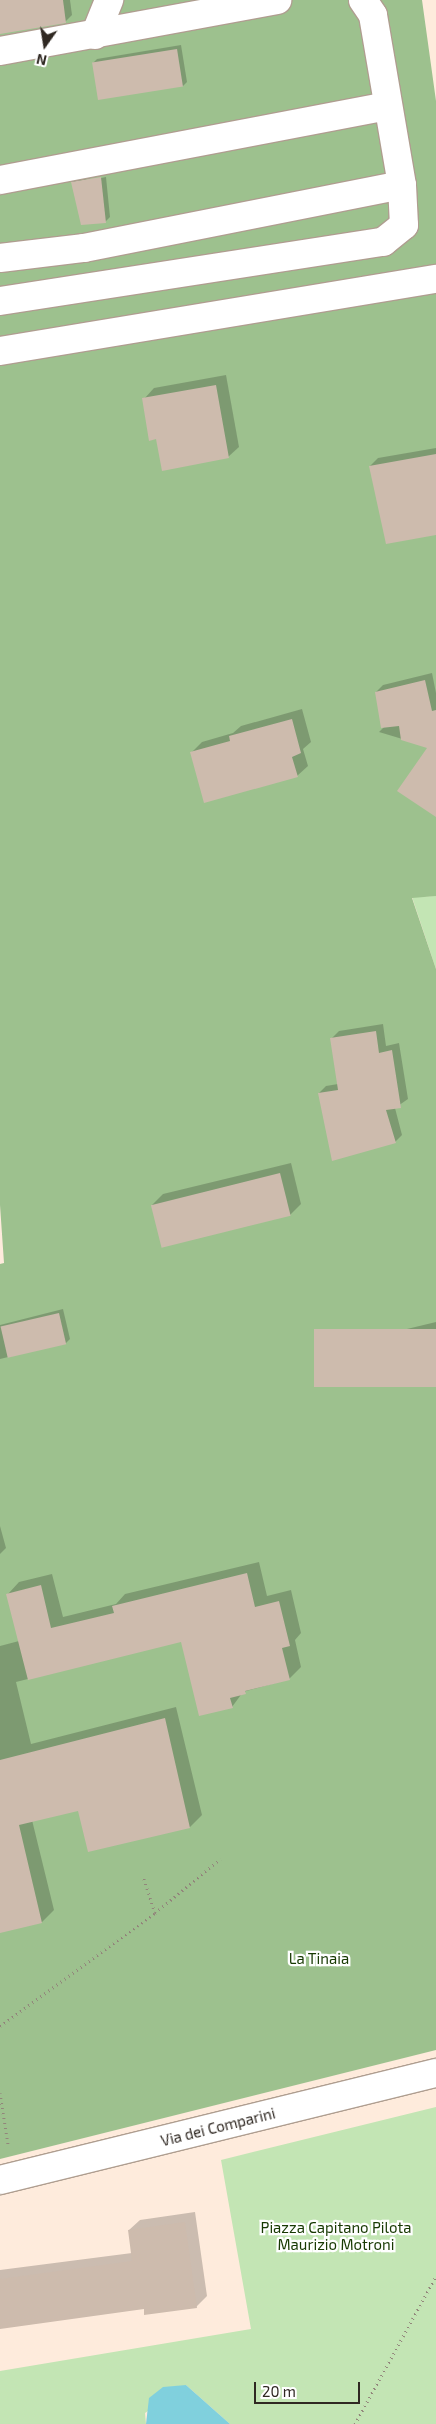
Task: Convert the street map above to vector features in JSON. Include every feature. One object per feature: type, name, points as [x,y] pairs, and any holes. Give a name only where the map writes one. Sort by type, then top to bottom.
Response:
[{"type":"street","points":[[95,35],[109,0]]},
{"type":"street","points":[[0,51],[277,0]]},
{"type":"street","points":[[0,301],[383,242],[404,225],[402,185],[387,106],[373,15],[363,0]]},
{"type":"street","points":[[0,180],[387,106]]},
{"type":"street","points":[[0,258],[84,248],[402,185]]},
{"type":"street","points":[[0,351],[436,279]]},
{"type":"street","name":"Via dei Comparini","points":[[6,2179],[436,2073]]},
{"type":"path","points":[[0,2026],[155,1914],[220,1859]]},
{"type":"path","points":[[143,1876],[155,1914]]},
{"type":"path","points":[[0,2093],[6,2179]]},
{"type":"path","points":[[355,2424],[436,2276]]},
{"type":"green space","name":"La Tinaia","points":[[0,0],[422,0],[436,101],[436,896],[412,898],[436,969],[436,2050],[0,2159],[0,1264],[4,1263],[0,1205]]},
{"type":"green space","points":[[436,896],[436,969],[412,897]]},
{"type":"green space","name":"Piazza Capitano Pilota Maurizio Motroni","points":[[436,2107],[436,2424],[230,2424],[186,2385],[145,2413],[146,2424],[0,2424],[0,2371],[251,2329],[221,2160]]},
{"type":"water","points":[[186,2385],[230,2424],[146,2424],[149,2398],[163,2387]]},
{"type":"building","points":[[0,0],[63,0],[66,23],[0,34]]},
{"type":"building","points":[[177,49],[183,87],[98,100],[92,62]]},
{"type":"building","points":[[101,177],[106,223],[81,225],[71,182]]},
{"type":"building","points":[[216,385],[229,458],[162,471],[156,439],[149,441],[142,398]]},
{"type":"building","points":[[436,454],[436,535],[386,544],[369,466]]},
{"type":"building","points":[[425,680],[432,711],[436,710],[436,817],[397,791],[427,748],[401,740],[399,726],[381,728],[375,692]]},
{"type":"building","points":[[292,719],[301,753],[292,757],[298,777],[204,803],[190,752],[230,741],[229,736]]},
{"type":"building","points":[[376,1031],[379,1053],[392,1050],[401,1108],[386,1110],[396,1143],[332,1161],[318,1093],[338,1090],[330,1038]]},
{"type":"building","points":[[280,1173],[291,1216],[162,1248],[151,1205]]},
{"type":"building","points":[[59,1313],[66,1344],[8,1358],[1,1326]]},
{"type":"building","points":[[314,1329],[436,1329],[436,1387],[314,1387]]},
{"type":"building","points":[[247,1573],[255,1607],[279,1601],[290,1646],[282,1648],[290,1680],[245,1691],[246,1694],[230,1698],[233,1708],[199,1716],[181,1642],[28,1680],[6,1594],[41,1585],[51,1628],[114,1613],[112,1606]]},
{"type":"building","points":[[165,1718],[190,1828],[88,1852],[78,1811],[19,1825],[42,1923],[0,1933],[0,1760]]},
{"type":"building","points":[[185,2222],[197,2308],[144,2315],[144,2309],[0,2329],[0,2279],[132,2261],[128,2230]]}]
